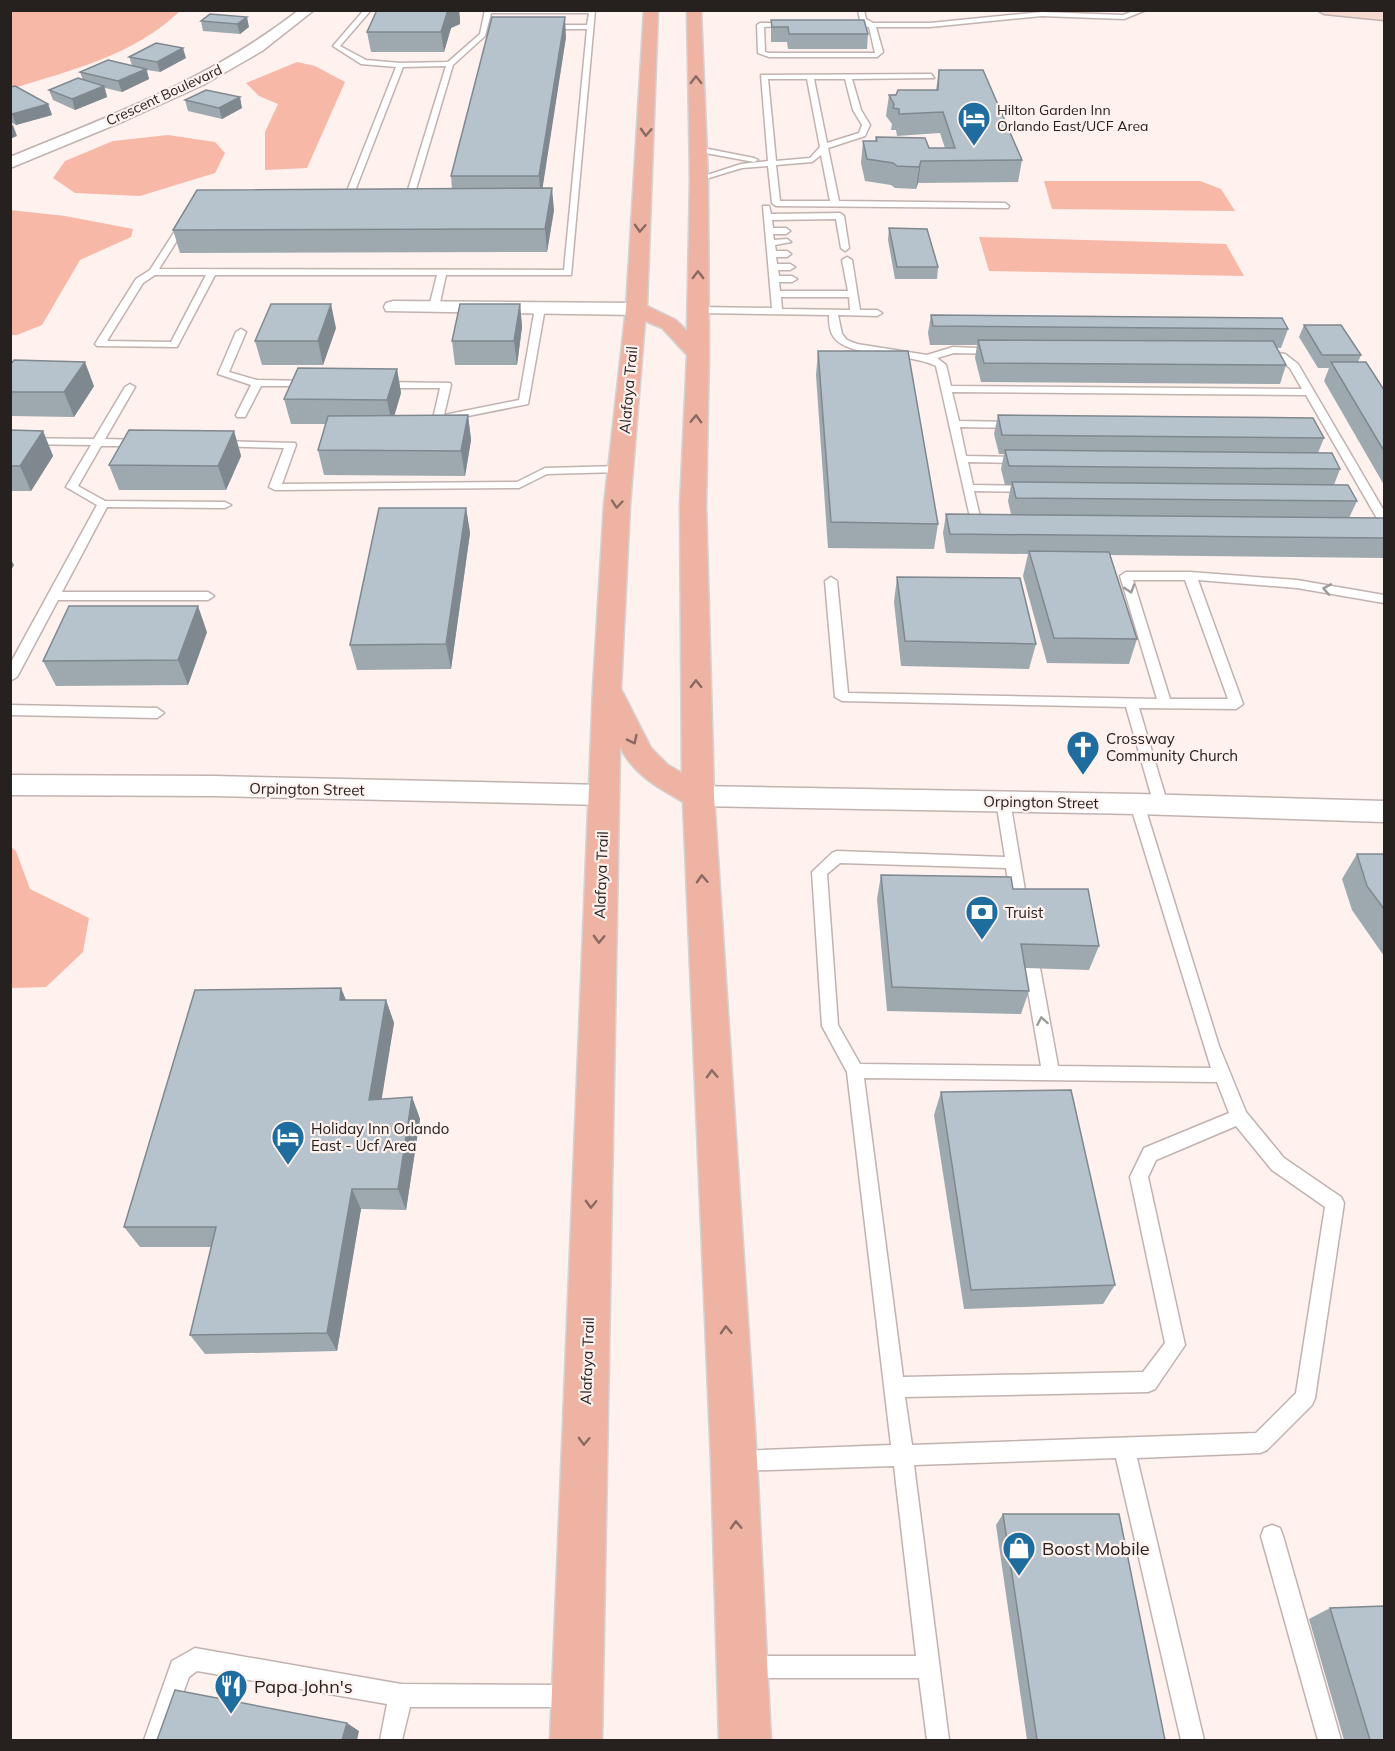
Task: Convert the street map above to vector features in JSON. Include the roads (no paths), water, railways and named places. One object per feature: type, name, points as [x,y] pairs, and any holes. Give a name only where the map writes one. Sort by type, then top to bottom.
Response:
[{"type":"main road","name":"Alafaya Trail","points":[[576,1718],[607,688],[620,470],[636,309],[651,10]]},
{"type":"main road","points":[[694,10],[699,179],[698,354],[693,505],[698,796],[734,1461],[745,1740]]},
{"type":"main road","points":[[1324,10],[1384,16]]},
{"type":"main road","points":[[638,270],[658,292]]},
{"type":"main road","points":[[676,303],[698,310]]},
{"type":"main road","points":[[636,309],[669,324],[698,354]]},
{"type":"main road","points":[[607,688],[639,754],[657,773],[698,796]]},
{"type":"street","name":"Crescent Boulevard","points":[[10,163],[174,92],[225,67],[267,41],[308,10]]},
{"type":"street","points":[[393,307],[636,309]]},
{"type":"street","name":"Orpington Street","points":[[10,785],[214,786],[604,795]]},
{"type":"street","name":"Orpington Street","points":[[698,796],[1149,804],[1384,812]]},
{"type":"lane","points":[[369,10],[336,46],[364,62],[400,65],[450,64]]},
{"type":"lane","points":[[804,25],[760,26],[762,52],[768,55],[868,55],[880,52],[872,25],[863,20],[861,10]]},
{"type":"lane","points":[[838,25],[930,25],[1042,14],[1124,17],[1143,10]]},
{"type":"lane","points":[[153,272],[568,273],[592,11],[488,11],[483,35],[450,64],[410,196],[390,196]]},
{"type":"lane","points":[[770,26],[770,36]]},
{"type":"lane","points":[[484,27],[496,27]]},
{"type":"lane","points":[[532,27],[591,27]]},
{"type":"lane","points":[[771,46],[780,50],[852,51],[868,55]]},
{"type":"lane","points":[[349,196],[400,65]]},
{"type":"lane","points":[[776,203],[764,77],[931,76]]},
{"type":"lane","points":[[810,77],[835,204]]},
{"type":"lane","points":[[699,179],[741,166],[812,160],[824,147],[862,134],[866,125],[857,110],[848,77]]},
{"type":"lane","points":[[698,149],[740,159],[772,162]]},
{"type":"lane","points":[[338,196],[360,196]]},
{"type":"lane","points":[[777,311],[766,207],[776,203],[1005,206]]},
{"type":"lane","points":[[189,214],[153,272],[139,281],[100,344],[174,345],[212,272]]},
{"type":"lane","points":[[766,217],[840,216],[838,231],[841,244]]},
{"type":"lane","points":[[768,231],[786,231]]},
{"type":"lane","points":[[770,243],[787,242]]},
{"type":"lane","points":[[771,254],[787,254]]},
{"type":"lane","points":[[845,265],[845,278],[853,294],[855,312]]},
{"type":"lane","points":[[772,267],[790,267]]},
{"type":"lane","points":[[434,307],[442,272]]},
{"type":"lane","points":[[774,279],[792,279]]},
{"type":"lane","points":[[776,294],[853,294]]},
{"type":"lane","points":[[375,385],[446,385],[438,419],[524,402],[540,308]]},
{"type":"lane","points":[[698,310],[877,313]]},
{"type":"lane","points":[[833,312],[837,335],[846,344],[857,349],[909,352],[932,357],[941,365],[976,524],[999,524]]},
{"type":"lane","points":[[241,332],[223,374],[258,383],[316,384]]},
{"type":"lane","points":[[932,357],[953,350],[1012,351]]},
{"type":"lane","points":[[1248,353],[1281,356],[1294,366],[1310,392],[1325,428],[1383,523]]},
{"type":"lane","points":[[240,415],[258,383]]},
{"type":"lane","points":[[130,387],[72,487],[103,504],[225,504]]},
{"type":"lane","points":[[946,389],[1310,392]]},
{"type":"lane","points":[[954,424],[1024,425]]},
{"type":"lane","points":[[10,441],[155,443]]},
{"type":"lane","points":[[200,444],[291,445],[275,487],[519,485],[545,471],[620,470]]},
{"type":"lane","points":[[962,459],[1033,460]]},
{"type":"lane","points":[[968,488],[1039,489]]},
{"type":"lane","points":[[10,677],[103,504]]},
{"type":"lane","points":[[1165,704],[1126,576],[1190,576],[1297,584],[1384,599]]},
{"type":"lane","points":[[831,581],[842,697],[1236,704],[1190,576]]},
{"type":"lane","points":[[54,596],[208,596]]},
{"type":"lane","points":[[734,1461],[1260,1443],[1305,1398],[1335,1203],[1278,1164],[1239,1117],[1211,1046],[1149,804],[1131,703]]},
{"type":"lane","points":[[10,710],[157,713]]},
{"type":"lane","points":[[1003,801],[1022,914]]},
{"type":"lane","points":[[938,1740],[855,1071],[830,1026],[819,872],[837,857],[1012,863]]},
{"type":"lane","points":[[1032,968],[1051,1073]]},
{"type":"lane","points":[[855,1071],[1223,1075]]},
{"type":"lane","points":[[895,1387],[1148,1382],[1175,1345],[1138,1177],[1150,1154],[1239,1117]]},
{"type":"lane","points":[[1124,1448],[1193,1740]]},
{"type":"lane","points":[[1272,1536],[1330,1740]]},
{"type":"lane","points":[[155,1740],[180,1669],[195,1659],[401,1695],[576,1718]]},
{"type":"lane","points":[[742,1667],[929,1667]]},
{"type":"lane","points":[[391,1740],[401,1695]]},
{"type":"place","name":"Hilton Garden Inn Orlando East/UCF Area","points":[[974,147]]},
{"type":"place","name":"Crossway Community Church","points":[[1083,776]]},
{"type":"place","name":"Truist","points":[[982,941]]},
{"type":"place","name":"Holiday Inn Orlando East - Ucf Area","points":[[288,1166]]},
{"type":"place","name":"Boost Mobile","points":[[1019,1577]]},
{"type":"place","name":"Papa John's","points":[[231,1715]]}]
